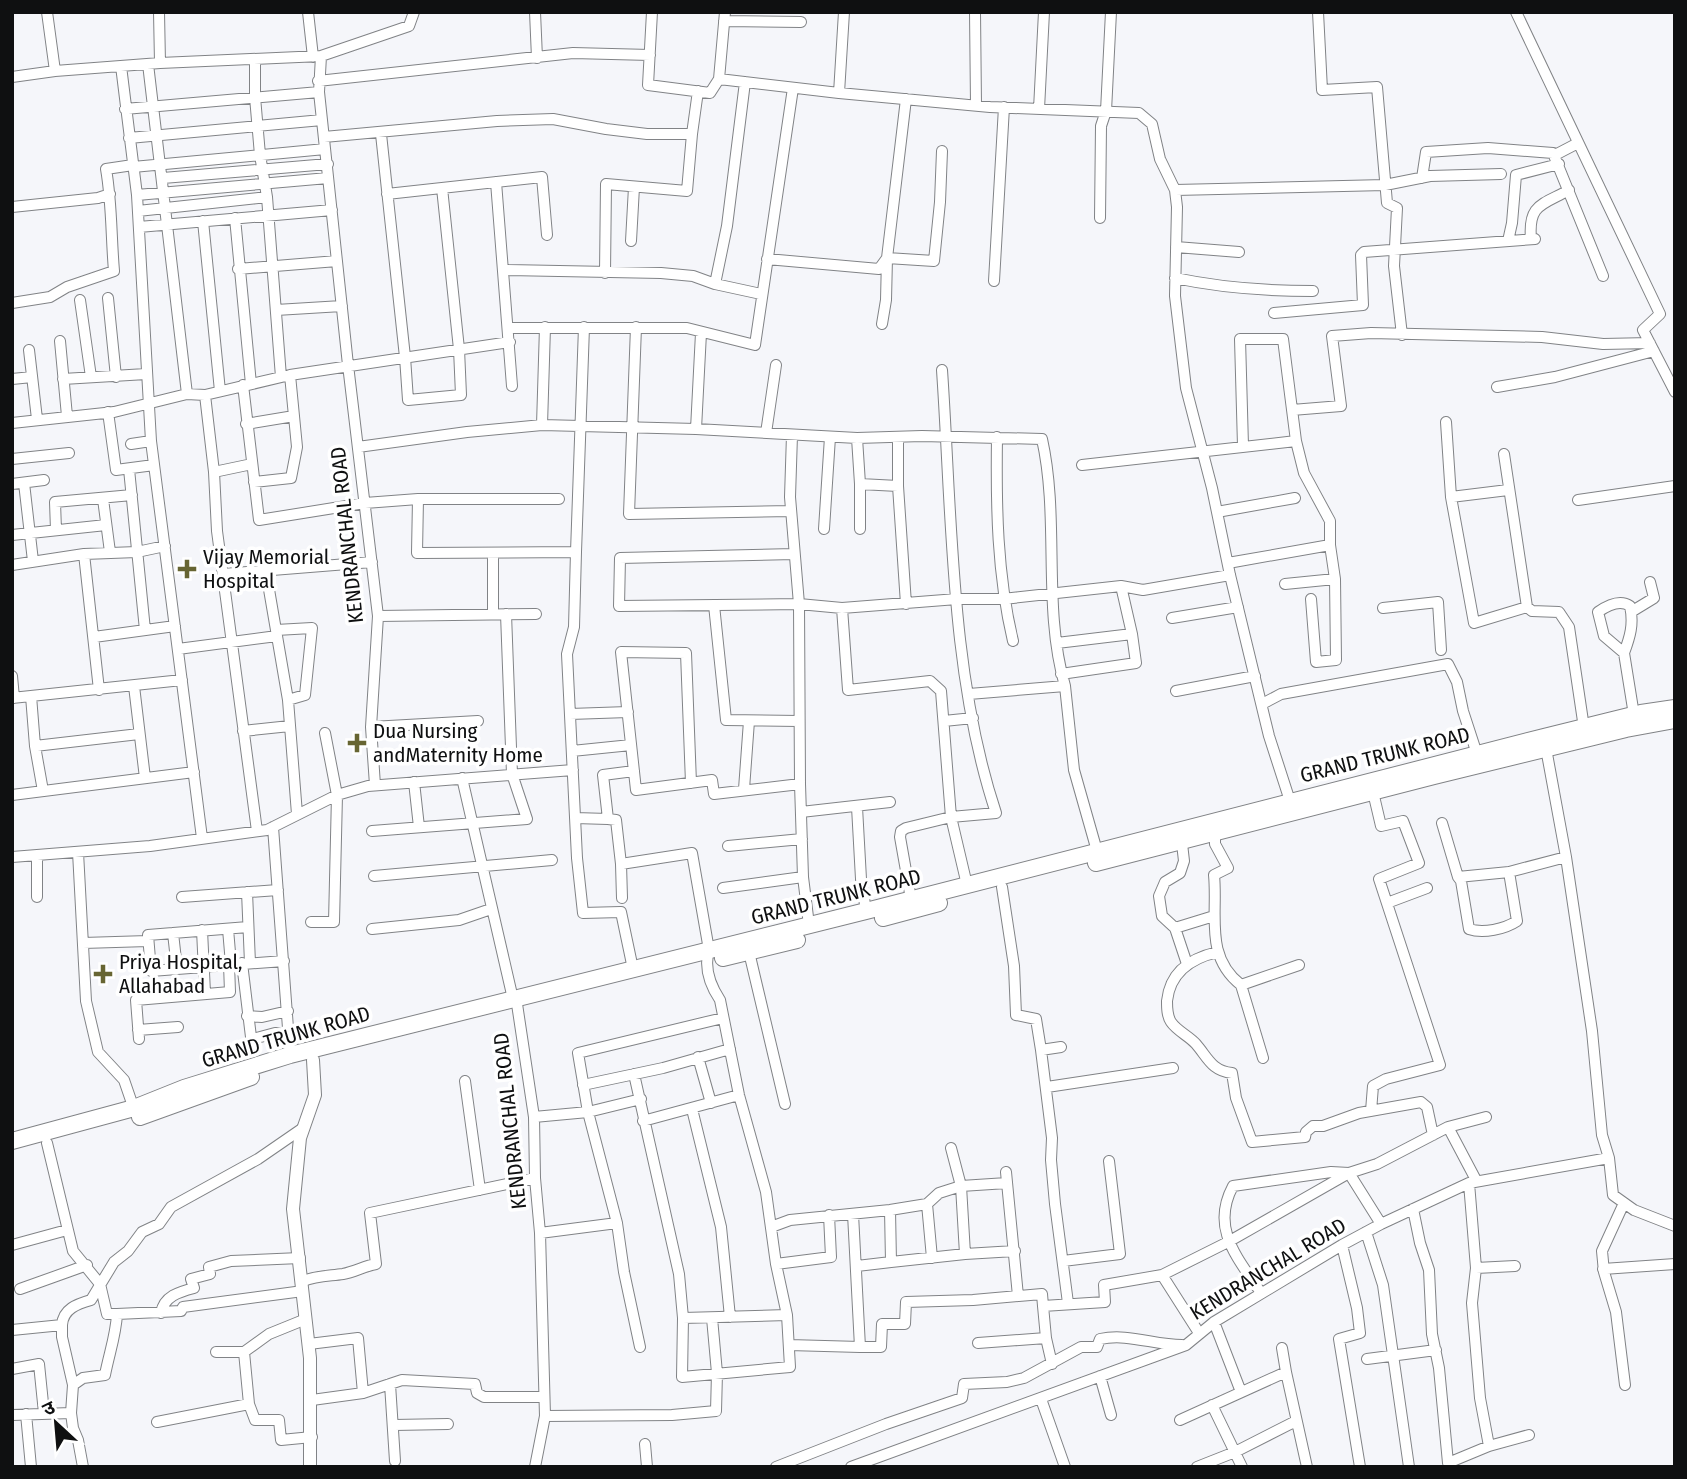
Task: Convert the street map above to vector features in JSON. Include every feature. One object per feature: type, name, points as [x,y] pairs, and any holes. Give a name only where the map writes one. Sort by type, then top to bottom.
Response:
[{"type":"highway","name":"GRAND TRUNK ROAD","points":[[12,1151],[47,1143],[258,1075],[403,1038],[515,1001],[576,994],[809,925],[1097,851],[1181,835],[1220,831],[1373,792],[1545,743],[1584,728],[1675,708]]},
{"type":"highway","name":"GRAND TRUNK ROAD","points":[[12,1141],[136,1113],[195,1084],[290,1055],[515,1001],[633,969],[749,952],[1002,887],[1290,802],[1478,754],[1675,720]]},
{"type":"main road","points":[[310,1467],[312,1400],[309,1344],[293,1209],[303,1128],[315,1095],[313,1060]]},
{"type":"street","points":[[47,12],[55,71]]},
{"type":"street","points":[[159,12],[160,63]]},
{"type":"street","name":"KENDRANCHAL ROAD","points":[[308,12],[317,57],[348,365],[378,616],[371,727],[375,785]]},
{"type":"street","points":[[12,78],[55,71],[160,63],[317,57],[409,26],[414,12]]},
{"type":"street","points":[[535,12],[537,58]]},
{"type":"street","points":[[652,12],[648,85],[710,93],[719,79],[725,17],[801,22]]},
{"type":"street","points":[[839,93],[844,12]]},
{"type":"street","points":[[975,12],[976,105]]},
{"type":"street","points":[[1039,108],[1044,12]]},
{"type":"street","points":[[1100,218],[1101,126],[1106,111],[1111,12]]},
{"type":"street","points":[[1318,12],[1322,90],[1377,87],[1387,203],[1397,208],[1394,266],[1402,335]]},
{"type":"street","points":[[1516,12],[1660,314],[1643,330],[1675,392]]},
{"type":"street","points":[[125,109],[255,97],[573,53],[650,55]]},
{"type":"street","points":[[254,482],[291,478],[297,447],[276,310],[267,197],[255,97],[256,60]]},
{"type":"street","points":[[148,64],[187,394]]},
{"type":"street","points":[[121,66],[137,195],[151,441],[202,838]]},
{"type":"street","points":[[719,79],[976,105],[1139,113],[1152,124],[1160,159],[1175,190],[1175,278],[1186,388],[1269,736],[1290,802]]},
{"type":"street","points":[[715,284],[727,226],[746,82]]},
{"type":"street","points":[[509,328],[687,328],[755,345],[793,88]]},
{"type":"street","points":[[605,273],[606,184],[687,191],[698,92]]},
{"type":"street","points":[[882,324],[906,99]]},
{"type":"street","points":[[994,281],[1003,107]]},
{"type":"street","points":[[12,303],[50,297],[67,287],[114,271],[106,169],[260,155],[381,134],[497,121],[553,119],[646,134],[692,134]]},
{"type":"street","points":[[129,138],[322,120]]},
{"type":"street","points":[[381,134],[408,400],[461,395],[459,349],[442,188]]},
{"type":"street","points":[[1508,241],[1516,175],[1557,159],[1578,142]]},
{"type":"street","points":[[1422,178],[1426,152],[1488,148],[1553,153],[1603,276]]},
{"type":"street","points":[[887,258],[934,261],[942,151]]},
{"type":"street","points":[[163,178],[328,164]]},
{"type":"street","points":[[1175,190],[1385,185],[1422,178],[1501,174]]},
{"type":"street","points":[[387,194],[542,177],[547,234]]},
{"type":"street","points":[[137,195],[328,178]]},
{"type":"street","points":[[496,182],[512,386]]},
{"type":"street","points":[[631,241],[634,187]]},
{"type":"street","points":[[1274,313],[1363,305],[1361,255],[1369,251],[1533,239],[1529,221],[1537,207],[1570,190]]},
{"type":"street","points":[[12,208],[98,198],[110,194]]},
{"type":"street","points":[[138,211],[267,197]]},
{"type":"street","points":[[139,227],[332,210]]},
{"type":"street","points":[[234,218],[247,385],[246,424],[259,520],[365,503],[418,499],[559,499]]},
{"type":"street","points":[[203,221],[220,391]]},
{"type":"street","points":[[1176,247],[1239,252]]},
{"type":"street","points":[[767,259],[879,269],[887,258]]},
{"type":"street","points":[[238,269],[337,261]]},
{"type":"street","points":[[504,270],[693,276],[715,284],[761,294]]},
{"type":"street","points":[[1175,278],[1217,287],[1314,291]]},
{"type":"street","points":[[108,298],[116,377]]},
{"type":"street","points":[[80,300],[90,377]]},
{"type":"street","points":[[276,310],[342,306]]},
{"type":"street","points":[[542,425],[545,327]]},
{"type":"street","points":[[583,327],[574,627],[567,654],[577,858],[583,913],[621,912],[633,969]]},
{"type":"street","points":[[636,327],[629,514],[791,511]]},
{"type":"street","points":[[696,429],[701,333]]},
{"type":"street","points":[[1292,410],[1341,406],[1332,336],[1371,333],[1542,337],[1652,347]]},
{"type":"street","points":[[1243,446],[1240,339],[1283,339],[1296,441],[1304,473],[1330,521],[1335,579],[1336,660],[1316,662],[1311,599]]},
{"type":"street","points":[[60,341],[67,416]]},
{"type":"street","points":[[12,422],[108,412],[187,394],[205,395],[285,376],[510,341]]},
{"type":"street","points":[[1497,387],[1555,377],[1652,347]]},
{"type":"street","points":[[29,350],[37,419]]},
{"type":"street","points":[[766,433],[776,365]]},
{"type":"street","points":[[911,899],[901,831],[951,817],[996,813],[982,773],[962,653],[942,370]]},
{"type":"street","points":[[64,379],[146,374]]},
{"type":"street","points":[[12,379],[32,377]]},
{"type":"street","points":[[205,395],[214,472],[217,531],[257,831]]},
{"type":"street","points":[[108,412],[116,470],[154,466]]},
{"type":"street","points":[[246,424],[294,415]]},
{"type":"street","points":[[1446,422],[1451,497],[1474,623],[1527,607]]},
{"type":"street","points":[[358,447],[542,425],[696,429],[858,438],[1042,439],[1049,469],[1052,595],[1061,674],[1065,687],[1074,770],[1097,851]]},
{"type":"street","points":[[792,435],[791,511],[799,604],[803,877],[809,925]]},
{"type":"street","points":[[824,529],[830,437]]},
{"type":"street","points":[[858,438],[860,529]]},
{"type":"street","points":[[898,438],[898,486],[906,604]]},
{"type":"street","points":[[997,438],[996,500],[1003,599],[1013,641]]},
{"type":"street","points":[[131,444],[151,441]]},
{"type":"street","points":[[1083,465],[1296,441]]},
{"type":"street","points":[[12,459],[69,453]]},
{"type":"street","points":[[1504,454],[1527,607],[1532,611],[1559,612],[1569,627],[1584,728]]},
{"type":"street","points":[[214,472],[252,464]]},
{"type":"street","points":[[129,469],[145,630]]},
{"type":"street","points":[[33,561],[31,533],[18,484],[44,480]]},
{"type":"street","points":[[860,484],[898,486]]},
{"type":"street","points":[[1578,500],[1675,486]]},
{"type":"street","points":[[1451,497],[1508,490]]},
{"type":"street","points":[[56,530],[55,502],[132,495]]},
{"type":"street","points":[[1217,512],[1295,498]]},
{"type":"street","points":[[103,499],[110,552]]},
{"type":"street","points":[[418,499],[417,553],[576,552]]},
{"type":"street","points":[[12,535],[106,525]]},
{"type":"street","points":[[1227,563],[1330,545]]},
{"type":"street","points":[[12,565],[84,554],[137,552],[164,546]]},
{"type":"street","points":[[493,553],[493,614]]},
{"type":"street","points":[[84,554],[99,690]]},
{"type":"street","points":[[794,554],[620,558],[619,606],[799,604],[842,608],[957,599],[1003,599],[1121,586],[1143,590],[1230,575]]},
{"type":"street","points":[[223,575],[372,562]]},
{"type":"street","points":[[266,572],[288,700],[297,814]]},
{"type":"street","points":[[1285,584],[1335,579]]},
{"type":"street","points":[[1631,612],[1654,598],[1650,582]]},
{"type":"street","points":[[1061,674],[1136,663],[1121,586]]},
{"type":"street","points":[[1383,608],[1438,602],[1441,650]]},
{"type":"street","points":[[1623,653],[1604,636],[1598,612],[1606,606],[1619,603],[1630,606],[1631,612],[1631,633],[1623,653],[1634,715]]},
{"type":"street","points":[[714,605],[726,720],[799,721]]},
{"type":"street","points":[[1172,618],[1238,607]]},
{"type":"street","points":[[842,608],[848,690],[930,681],[941,691],[951,817],[967,885]]},
{"type":"street","points":[[372,831],[527,818],[512,774],[506,614]]},
{"type":"street","points":[[378,616],[536,614]]},
{"type":"street","points":[[94,637],[175,626]]},
{"type":"street","points":[[178,649],[312,628],[305,695],[288,700]]},
{"type":"street","points":[[1057,643],[1132,634]]},
{"type":"street","points":[[691,783],[686,653],[621,652],[636,790],[691,783],[712,780],[714,794],[800,784]]},
{"type":"street","points":[[1262,704],[1281,694],[1448,664],[1457,682],[1463,711],[1474,736],[1478,754]]},
{"type":"street","points":[[12,676],[13,698],[182,680]]},
{"type":"street","points":[[1176,691],[1255,676]]},
{"type":"street","points":[[134,686],[145,778]]},
{"type":"street","points":[[969,694],[1065,687]]},
{"type":"street","points":[[31,696],[35,746],[43,791]]},
{"type":"street","points":[[570,714],[628,712]]},
{"type":"street","points":[[944,721],[973,718]]},
{"type":"street","points":[[371,727],[478,721]]},
{"type":"street","points":[[744,789],[749,721]]},
{"type":"street","points":[[243,731],[290,726]]},
{"type":"street","points":[[311,922],[334,922],[337,795],[325,733]]},
{"type":"street","points":[[35,746],[139,734]]},
{"type":"street","points":[[1545,743],[1566,857],[1592,1031],[1602,1135],[1609,1158],[1613,1195],[1634,1210],[1675,1226]]},
{"type":"street","points":[[572,751],[631,745]]},
{"type":"street","points":[[12,856],[150,846],[257,831],[273,827],[337,795],[375,785],[573,770]]},
{"type":"street","points":[[608,819],[603,775],[634,771]]},
{"type":"street","points":[[12,795],[194,772]]},
{"type":"street","name":"KENDRANCHAL ROAD","points":[[462,778],[515,1001],[534,1117],[545,1416],[535,1467]]},
{"type":"street","points":[[414,782],[419,827]]},
{"type":"street","points":[[1371,1111],[1373,1086],[1386,1079],[1440,1065],[1379,879],[1419,863],[1403,821],[1381,826],[1373,792]]},
{"type":"street","points":[[801,812],[890,802]]},
{"type":"street","points":[[857,807],[861,879],[866,911]]},
{"type":"street","points":[[575,818],[616,820],[622,898]]},
{"type":"street","points":[[1443,823],[1461,881],[1469,929],[1477,932],[1510,926],[1517,921],[1509,872]]},
{"type":"street","points":[[273,827],[290,1055]]},
{"type":"street","points":[[1220,831],[1215,835],[1215,844],[1228,868],[1214,875],[1214,945],[1241,985],[1263,1058]]},
{"type":"street","points":[[1181,835],[1184,861],[1180,873],[1165,882],[1159,896],[1163,916],[1175,928],[1187,964]]},
{"type":"street","points":[[728,846],[802,839]]},
{"type":"street","points":[[78,852],[86,1001],[98,1052],[124,1080],[136,1113]]},
{"type":"street","points":[[621,864],[692,853],[713,989],[720,1000],[739,1095],[766,1192],[776,1264],[787,1315],[790,1367],[682,1377],[683,1318],[676,1263],[634,1074]]},
{"type":"street","points":[[37,855],[37,897]]},
{"type":"street","points":[[1458,877],[1509,872],[1566,857]]},
{"type":"street","points":[[374,876],[552,860]]},
{"type":"street","points":[[723,888],[803,877]]},
{"type":"street","points":[[1002,887],[1014,966],[1016,1015],[1036,1019],[1041,1050],[1052,1138],[1055,1204],[1068,1303]]},
{"type":"street","points":[[1387,903],[1427,888]]},
{"type":"street","points":[[183,897],[278,890]]},
{"type":"street","points":[[178,1027],[139,1035],[136,1000],[230,992],[248,927],[247,892]]},
{"type":"street","points":[[372,929],[459,920],[491,909]]},
{"type":"street","points":[[1175,928],[1214,916]]},
{"type":"street","points":[[248,927],[148,935],[151,971],[284,961]]},
{"type":"street","points":[[228,929],[253,1039],[275,1033],[290,1036]]},
{"type":"street","points":[[202,930],[205,993]]},
{"type":"street","points":[[173,933],[177,969]]},
{"type":"street","points":[[83,943],[148,941]]},
{"type":"street","points":[[749,952],[785,1104]]},
{"type":"street","points":[[1218,952],[1187,964],[1174,976],[1167,1009],[1171,1023],[1194,1041],[1212,1066],[1220,1072],[1232,1073],[1236,1098],[1252,1142],[1305,1137],[1312,1126],[1323,1126],[1371,1111],[1421,1102],[1427,1107],[1433,1135]]},
{"type":"street","points":[[1241,985],[1299,965]]},
{"type":"street","points":[[247,1016],[262,1017],[288,1012]]},
{"type":"street","points":[[640,1347],[617,1223],[588,1112],[578,1053],[723,1018]]},
{"type":"street","points":[[1041,1050],[1062,1047]]},
{"type":"street","points":[[583,1085],[730,1049]]},
{"type":"street","points":[[698,1057],[711,1103]]},
{"type":"street","points":[[1046,1087],[1173,1068]]},
{"type":"street","points":[[465,1081],[480,1190]]},
{"type":"street","points":[[643,1121],[739,1095]]},
{"type":"street","points":[[534,1117],[588,1112],[641,1099]]},
{"type":"street","points":[[692,1109],[721,1227],[730,1317]]},
{"type":"street","points":[[1043,1306],[1105,1302],[1104,1285],[1162,1275],[1228,1242],[1349,1173],[1377,1164],[1448,1127],[1486,1116]]},
{"type":"street","points":[[1448,1127],[1473,1182],[1476,1268],[1472,1303],[1480,1398],[1489,1446]]},
{"type":"street","points":[[83,1467],[73,1428],[73,1385],[62,1337],[66,1312],[77,1304],[91,1300],[114,1262],[128,1251],[142,1232],[159,1224],[171,1207],[258,1159],[303,1128]]},
{"type":"street","points":[[47,1143],[74,1251],[100,1284],[107,1314],[181,1311],[183,1307],[303,1286],[316,1276],[346,1273],[376,1264],[370,1213],[535,1178]]},
{"type":"street","points":[[951,1148],[961,1186],[965,1254]]},
{"type":"street","name":"KENDRANCHAL ROAD","points":[[851,1467],[1186,1345],[1214,1322],[1342,1245],[1381,1223],[1473,1182],[1609,1158]]},
{"type":"street","points":[[1063,1261],[1120,1254],[1109,1161]]},
{"type":"street","points":[[1261,1293],[1228,1242],[1225,1215],[1228,1195],[1233,1186],[1331,1172],[1349,1173]]},
{"type":"street","points":[[1349,1173],[1381,1223]]},
{"type":"street","points":[[771,1227],[790,1220],[890,1210],[927,1203],[939,1193],[1006,1177],[1018,1296]]},
{"type":"street","points":[[927,1203],[932,1258]]},
{"type":"street","points":[[1624,1203],[1602,1251],[1616,1312],[1625,1385]]},
{"type":"street","points":[[1413,1209],[1429,1270],[1432,1334],[1439,1368],[1448,1463],[1489,1446],[1528,1435]]},
{"type":"street","points":[[890,1210],[891,1262]]},
{"type":"street","points":[[853,1214],[860,1347]]},
{"type":"street","points":[[776,1264],[831,1257],[829,1215]]},
{"type":"street","points":[[540,1233],[617,1223]]},
{"type":"street","points":[[12,1245],[67,1230]]},
{"type":"street","points":[[1366,1232],[1383,1285],[1409,1467]]},
{"type":"street","points":[[1342,1245],[1360,1333],[1339,1339],[1360,1467]]},
{"type":"street","points":[[857,1266],[1015,1251]]},
{"type":"street","points":[[161,1313],[162,1305],[177,1292],[194,1288],[191,1279],[210,1274],[209,1267],[231,1261],[300,1258]]},
{"type":"street","points":[[1604,1269],[1675,1264]]},
{"type":"street","points":[[20,1289],[87,1265]]},
{"type":"street","points":[[1476,1268],[1515,1266]]},
{"type":"street","points":[[1162,1275],[1199,1333]]},
{"type":"street","points":[[789,1345],[881,1347],[882,1324],[905,1324],[906,1302],[1042,1294],[1046,1338],[1052,1364]]},
{"type":"street","points":[[73,1385],[83,1378],[106,1375],[109,1353],[116,1337],[117,1314]]},
{"type":"street","points":[[683,1318],[787,1315]]},
{"type":"street","points":[[545,1416],[672,1415],[716,1411],[717,1373],[712,1318]]},
{"type":"street","points":[[216,1352],[244,1352],[269,1334],[306,1319]]},
{"type":"street","points":[[1214,1322],[1241,1392]]},
{"type":"street","points":[[12,1330],[62,1325]]},
{"type":"street","points":[[776,1467],[962,1398],[964,1384],[1007,1382],[1024,1378],[1081,1347],[1097,1347],[1100,1339],[1113,1336],[1148,1339],[1166,1345],[1186,1345]]},
{"type":"street","points":[[309,1344],[358,1338],[363,1393]]},
{"type":"street","points":[[978,1343],[1046,1338]]},
{"type":"street","points":[[1282,1348],[1307,1467]]},
{"type":"street","points":[[1367,1359],[1436,1350]]},
{"type":"street","points":[[244,1352],[249,1404],[256,1420],[279,1420],[281,1440],[312,1437]]},
{"type":"street","points":[[12,1369],[39,1364],[44,1413]]},
{"type":"street","points":[[1180,1420],[1286,1372]]},
{"type":"street","points":[[1100,1376],[1111,1415]]},
{"type":"street","points":[[312,1400],[363,1393],[402,1380],[475,1384],[477,1394],[484,1397],[544,1397]]},
{"type":"street","points":[[390,1384],[395,1461]]},
{"type":"street","points":[[1041,1399],[1065,1467]]},
{"type":"street","points":[[157,1422],[249,1404]]},
{"type":"street","points":[[1212,1405],[1242,1467]]},
{"type":"street","points":[[12,1415],[71,1413]]},
{"type":"street","points":[[26,1414],[31,1467]]},
{"type":"street","points":[[1198,1467],[1235,1452],[1296,1421]]},
{"type":"street","points":[[394,1425],[448,1424]]},
{"type":"street","points":[[645,1444],[647,1467]]},
{"type":"place","name":"Vijay Memorial Hospital","points":[[187,569]]},
{"type":"place","name":"Dua Nursing andMaternity Home","points":[[357,743]]},
{"type":"place","name":"Priya Hospital, Allahabad","points":[[103,974]]}]
